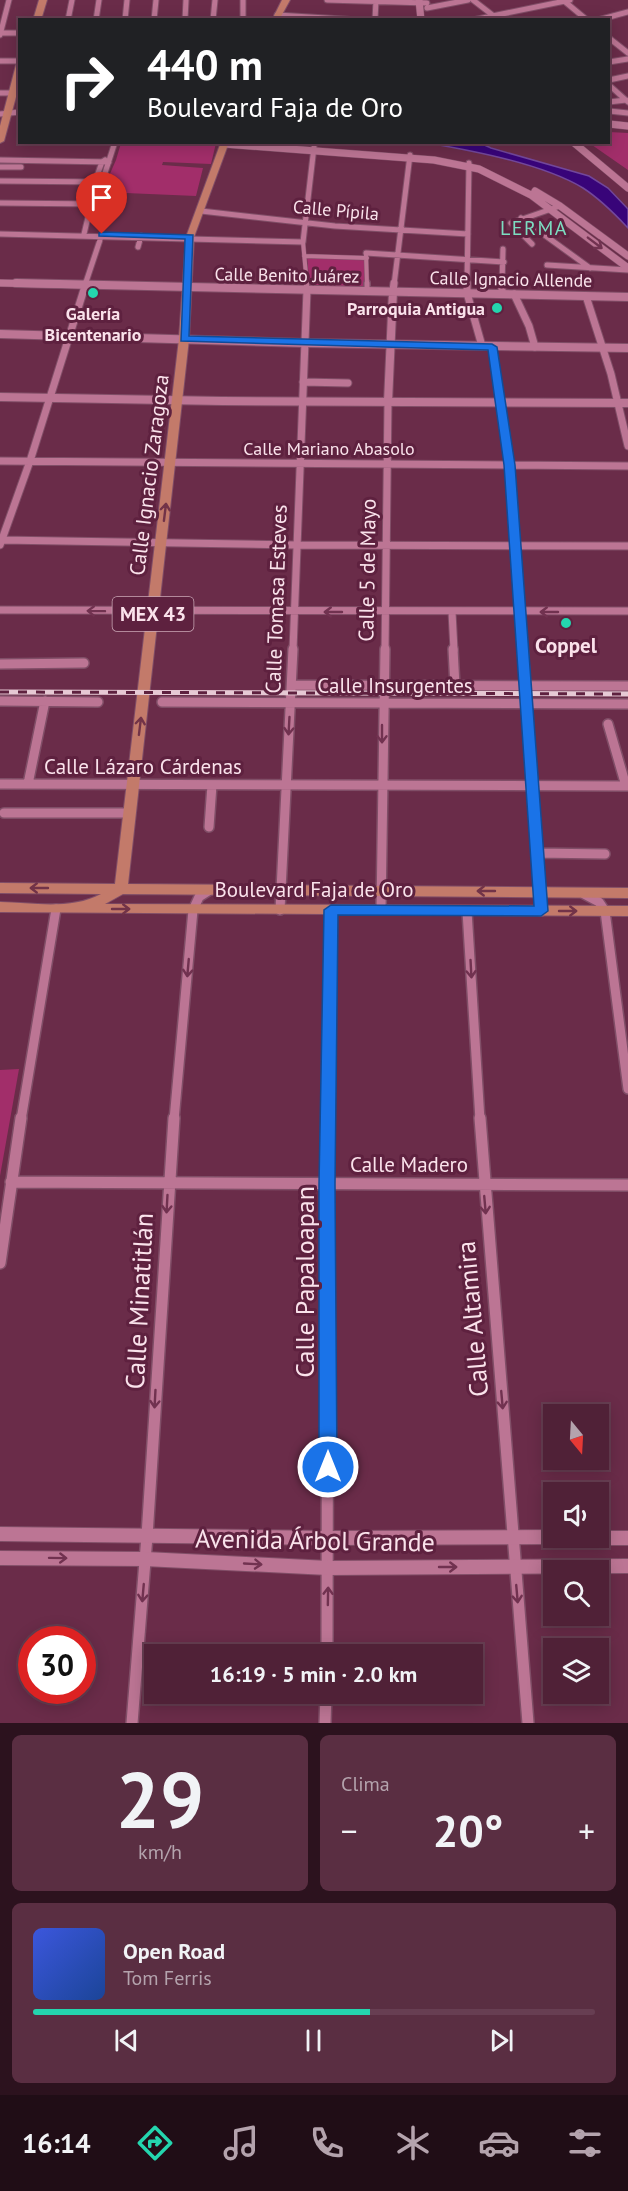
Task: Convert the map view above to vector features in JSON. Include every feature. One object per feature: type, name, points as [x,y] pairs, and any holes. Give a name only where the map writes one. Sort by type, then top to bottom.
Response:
[{"type":"main road","points":[[31,18],[35,0]]},
{"type":"main road","points":[[38,18],[43,0]]},
{"type":"main road","points":[[276,17],[285,0]]},
{"type":"main road","points":[[0,141],[18,70]]},
{"type":"main road","points":[[7,112],[18,88]]},
{"type":"main road","name":"MEX 43","points":[[201,211],[224,144]]},
{"type":"main road","name":"Calle Ignacio Zaragoza","points":[[121,889],[178,401],[189,288],[190,237],[201,211]]},
{"type":"main road","name":"Boulevard Faja de Oro","points":[[0,888],[628,892]]},
{"type":"main road","points":[[56,909],[92,905],[121,889]]},
{"type":"main road","name":"Boulevard Faja de Oro","points":[[0,907],[628,911]]},
{"type":"street","points":[[9,0],[0,33],[18,33]]},
{"type":"street","points":[[68,18],[72,0]]},
{"type":"street","points":[[96,18],[99,0]]},
{"type":"street","points":[[124,18],[128,0]]},
{"type":"street","points":[[154,18],[156,0]]},
{"type":"street","points":[[185,18],[186,0]]},
{"type":"street","points":[[213,18],[215,0]]},
{"type":"street","points":[[243,0],[243,18]]},
{"type":"street","points":[[327,0],[424,3],[468,0]]},
{"type":"street","points":[[473,0],[495,17],[566,0],[585,18]]},
{"type":"street","points":[[375,18],[376,1]]},
{"type":"street","points":[[422,18],[424,3]]},
{"type":"street","points":[[424,3],[428,18]]},
{"type":"street","points":[[606,18],[627,13]]},
{"type":"street","points":[[276,17],[304,18]]},
{"type":"street","points":[[610,39],[628,53]]},
{"type":"street","points":[[610,46],[618,45]]},
{"type":"street","points":[[610,62],[628,60]]},
{"type":"street","points":[[0,61],[18,63]]},
{"type":"street","points":[[610,80],[628,76]]},
{"type":"street","points":[[610,86],[627,101]]},
{"type":"street","points":[[617,92],[628,91]]},
{"type":"street","points":[[0,93],[12,93]]},
{"type":"street","points":[[610,102],[627,101]]},
{"type":"street","points":[[610,111],[628,113]]},
{"type":"street","points":[[610,126],[628,127]]},
{"type":"street","points":[[84,234],[95,182],[114,144]]},
{"type":"street","points":[[239,144],[409,156],[469,165],[507,176],[560,206],[628,256]]},
{"type":"street","points":[[285,144],[313,150]]},
{"type":"street","points":[[580,145],[628,188]]},
{"type":"street","points":[[307,290],[303,242],[313,150]]},
{"type":"street","name":"Calle 5 de Mayo","points":[[381,910],[382,686],[388,402],[393,291],[409,156]]},
{"type":"street","points":[[0,160],[106,161]]},
{"type":"street","points":[[91,206],[103,182],[106,161]]},
{"type":"street","points":[[469,165],[503,179],[550,209],[628,269]]},
{"type":"street","points":[[469,165],[467,293],[482,346]]},
{"type":"street","points":[[0,166],[53,167]]},
{"type":"street","points":[[33,181],[35,174]]},
{"type":"street","points":[[0,181],[103,182]]},
{"type":"street","points":[[0,203],[91,206]]},
{"type":"street","points":[[532,244],[511,223],[560,206]]},
{"type":"street","name":"Calle Pípila","points":[[201,211],[304,223],[468,234]]},
{"type":"street","points":[[521,218],[590,268]]},
{"type":"street","points":[[0,234],[102,234],[303,242]]},
{"type":"street","points":[[102,234],[30,461],[1,542],[386,546],[393,549],[628,548]]},
{"type":"street","points":[[138,247],[141,236]]},
{"type":"street","points":[[502,249],[504,262],[502,294]]},
{"type":"street","points":[[304,256],[398,255],[504,262]]},
{"type":"street","points":[[367,256],[367,291]]},
{"type":"street","points":[[547,265],[628,269]]},
{"type":"street","name":"Calle Benito Juárez","points":[[0,283],[393,291]]},
{"type":"street","name":"Calle Tomasa Esteves","points":[[280,910],[292,685],[307,290]]},
{"type":"street","name":"Calle Ignacio Allende","points":[[393,291],[628,297]]},
{"type":"street","points":[[514,294],[529,326],[535,347]]},
{"type":"street","points":[[586,296],[603,348],[628,446]]},
{"type":"street","points":[[0,334],[391,345],[628,348]]},
{"type":"street","points":[[492,347],[510,465],[541,911]]},
{"type":"street","points":[[303,382],[348,383]]},
{"type":"street","points":[[0,398],[628,403]]},
{"type":"street","name":"Calle Mariano Abasolo","points":[[0,461],[628,466]]},
{"type":"street","points":[[0,610],[628,611]]},
{"type":"street","points":[[452,612],[455,686]]},
{"type":"street","points":[[0,663],[84,663]]},
{"type":"street","name":"Calle Insurgentes","points":[[292,685],[628,686]]},
{"type":"street","points":[[0,701],[98,702]]},
{"type":"street","points":[[28,784],[45,702]]},
{"type":"street","name":"Calle Insurgentes","points":[[162,702],[628,704]]},
{"type":"street","points":[[608,724],[627,786]]},
{"type":"street","name":"Calle Lázaro Cárdenas","points":[[0,784],[627,786]]},
{"type":"street","points":[[209,827],[212,785]]},
{"type":"street","points":[[4,813],[130,813]]},
{"type":"street","points":[[537,853],[605,854]]},
{"type":"street","points":[[193,910],[199,897],[210,890]]},
{"type":"street","points":[[574,892],[594,898],[605,911],[628,1089]]},
{"type":"street","points":[[0,1263],[10,1182],[56,909]]},
{"type":"street","name":"Calle Minatitlán","points":[[132,1723],[147,1536],[168,1182],[193,910]]},
{"type":"street","name":"Calle Papaloapan","points":[[327,1644],[327,1184],[331,910]]},
{"type":"street","name":"Calle Altamira","points":[[467,910],[484,1184],[528,1723]]},
{"type":"street","name":"Calle Madero","points":[[10,1182],[628,1185]]},
{"type":"street","name":"Avenida Árbol Grande","points":[[0,1534],[328,1538],[543,1537]]},
{"type":"street","points":[[609,1538],[628,1538]]},
{"type":"street","name":"Avenida Árbol Grande","points":[[0,1558],[145,1559],[328,1568],[628,1566]]},
{"type":"street","points":[[325,1723],[326,1704]]},
{"type":"shaded area","points":[[610,132],[628,133],[628,170],[592,145],[610,144]]},
{"type":"shaded area","points":[[120,144],[216,144],[211,164],[163,162],[162,165],[203,168],[196,196],[102,192]]},
{"type":"shaded area","points":[[433,144],[482,144],[589,176],[608,188],[628,209],[628,228],[595,197],[567,180],[529,165]]},
{"type":"shaded area","points":[[307,257],[366,259],[369,289],[310,289]]},
{"type":"shaded area","points":[[19,1069],[0,1176],[0,1070]]},
{"type":"railway","points":[[0,692],[628,694]]},
{"type":"place","name":"Galería Bicentenario","points":[[93,293]]},
{"type":"place","name":"Parroquia Antigua","points":[[497,308]]},
{"type":"place","name":"Coppel","points":[[566,623]]},
{"type":"district","name":"LERMA","points":[[534,228]]},
{"type":"route","points":[[102,234],[190,237],[189,288],[184,339],[492,347],[499,383],[510,465],[541,911],[331,910],[327,1184],[328,1467]]}]
